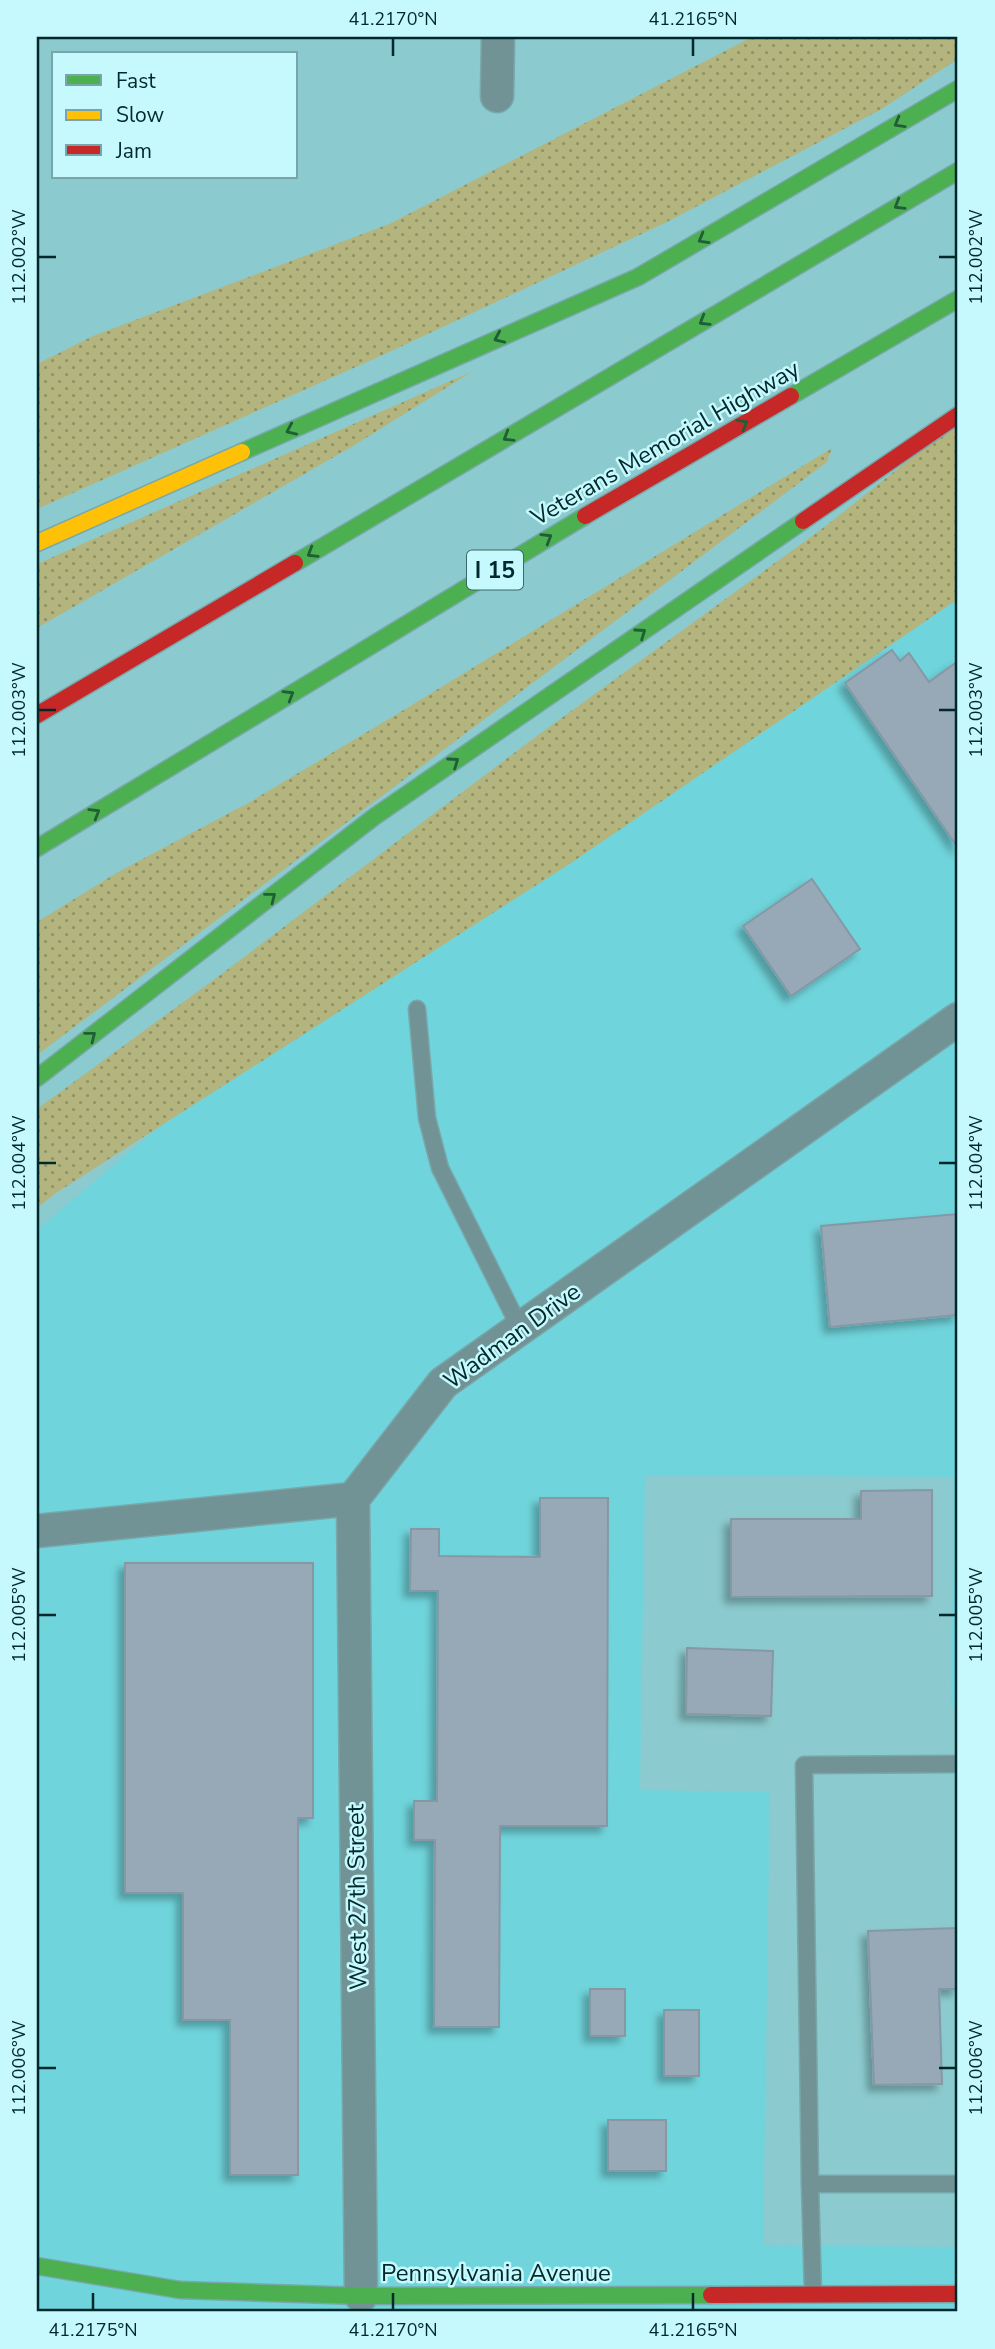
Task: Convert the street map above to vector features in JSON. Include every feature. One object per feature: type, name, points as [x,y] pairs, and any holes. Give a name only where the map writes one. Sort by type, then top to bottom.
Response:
[{"type":"main road","points":[[37,543],[638,277],[958,89]]},
{"type":"main road","points":[[37,715],[958,171]]},
{"type":"main road","name":"Veterans Memorial Highway","points":[[37,848],[572,523],[958,299]]},
{"type":"main road","points":[[37,1078],[374,817],[958,415]]},
{"type":"main road","name":"Pennsylvania Avenue","points":[[37,2266],[180,2290],[361,2296],[958,2294]]},
{"type":"street","points":[[497,96],[498,37]]},
{"type":"street","name":"Wadman Drive","points":[[354,1499],[443,1383],[958,1019]]},
{"type":"street","points":[[37,1531],[354,1499]]},
{"type":"street","name":"West 27th Street","points":[[354,1499],[361,2296]]},
{"type":"lane","points":[[417,1009],[427,1118],[440,1168],[520,1328]]},
{"type":"lane","points":[[813,2294],[804,1765],[958,1764]]},
{"type":"lane","points":[[810,2184],[958,2184]]},
{"type":"shaded area","points":[[958,528],[958,1708],[951,1708],[954,1477],[645,1475],[640,1790],[770,1792],[763,2245],[958,2247],[958,2312],[37,2312],[37,1230],[151,1134]]},
{"type":"green space","points":[[752,37],[958,37],[958,59],[880,110],[665,223],[385,354],[37,509],[37,364],[93,336],[389,224]]},
{"type":"green space","points":[[473,371],[353,446],[37,628],[37,564]]},
{"type":"green space","points":[[958,421],[958,599],[571,863],[56,1193],[37,1208],[37,1109],[223,973],[530,741],[823,528]]},
{"type":"green space","points":[[832,448],[827,462],[37,1055],[37,922],[118,872],[250,802]]},
{"type":"building","points":[[892,650],[900,661],[909,653],[929,682],[958,661],[958,848],[845,683]]},
{"type":"building","points":[[812,879],[860,949],[791,996],[743,926]]},
{"type":"building","points":[[958,1214],[958,1315],[830,1327],[821,1226]]},
{"type":"building","points":[[932,1490],[932,1596],[731,1597],[731,1519],[861,1519],[861,1491]]},
{"type":"building","points":[[540,1498],[608,1498],[607,1826],[500,1826],[499,2027],[434,2027],[435,1840],[414,1840],[414,1801],[437,1801],[438,1591],[410,1591],[411,1529],[439,1529],[439,1556],[540,1557]]},
{"type":"building","points":[[125,1563],[313,1563],[313,1818],[298,1818],[298,2175],[230,2175],[230,2020],[183,2020],[183,1893],[125,1893]]},
{"type":"building","points":[[687,1648],[773,1651],[771,1716],[686,1714]]},
{"type":"building","points":[[958,1928],[958,1989],[939,1989],[942,2084],[874,2085],[868,1931]]},
{"type":"building","points":[[590,1989],[625,1989],[625,2036],[590,2036]]},
{"type":"building","points":[[664,2010],[699,2010],[699,2076],[664,2076]]},
{"type":"building","points":[[608,2120],[666,2120],[666,2171],[608,2171]]},
{"type":"traffic: fast","points":[[242,452],[638,277],[958,89]]},
{"type":"traffic: fast","points":[[295,563],[958,171]]},
{"type":"traffic: fast","points":[[791,396],[958,299]]},
{"type":"traffic: fast","points":[[37,848],[585,516]]},
{"type":"traffic: fast","points":[[37,1078],[374,817],[803,521]]},
{"type":"traffic: fast","points":[[37,2266],[180,2290],[361,2296],[711,2295]]},
{"type":"traffic: slow","points":[[37,543],[242,452]]},
{"type":"traffic: jam","points":[[585,516],[791,396]]},
{"type":"traffic: jam","points":[[803,521],[958,415]]},
{"type":"traffic: jam","points":[[37,715],[295,563]]},
{"type":"traffic: jam","points":[[711,2295],[958,2294]]}]
